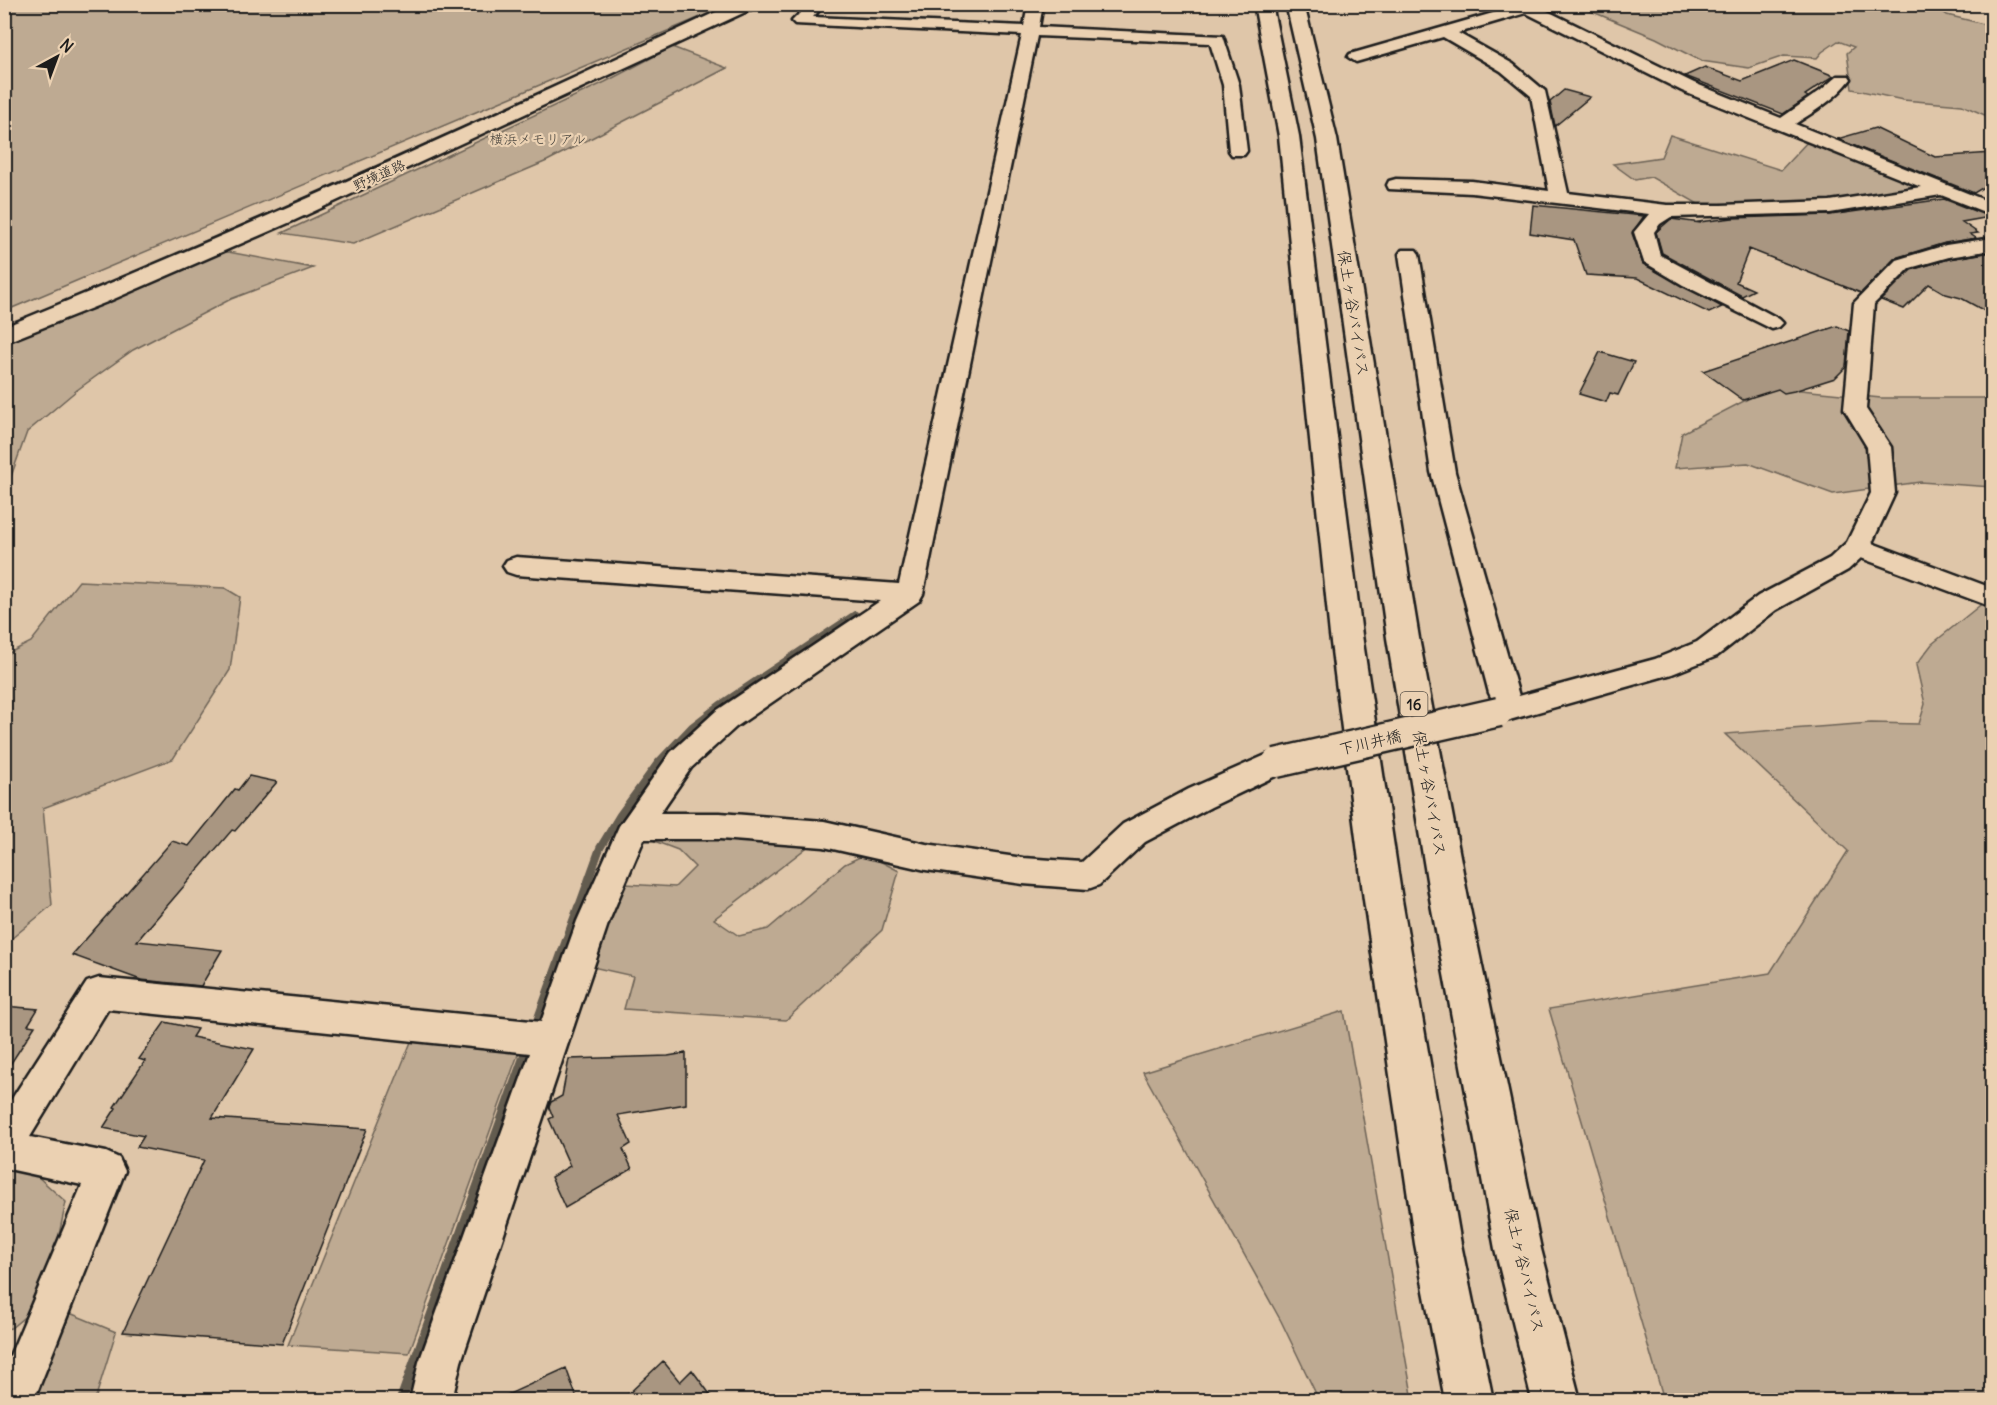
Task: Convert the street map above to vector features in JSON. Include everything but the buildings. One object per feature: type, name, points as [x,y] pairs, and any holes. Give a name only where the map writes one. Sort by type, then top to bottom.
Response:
[{"type":"main road","name":"野境道路","points":[[4,336],[227,243],[462,138],[748,4]]},
{"type":"main road","points":[[1263,4],[1289,135],[1346,635],[1383,900],[1438,1244],[1469,1401]]},
{"type":"main road","name":"保土ヶ谷バイパス","points":[[1295,4],[1328,139],[1402,638],[1450,904],[1518,1249],[1556,1401]]},
{"type":"street","points":[[818,4],[800,21],[1033,17],[1217,39],[1231,85],[1238,151]]},
{"type":"street","points":[[1356,57],[1445,32],[1524,6],[1660,74],[1992,209]]},
{"type":"street","points":[[431,1401],[440,1362],[593,921],[634,826],[681,760],[726,719],[910,594],[1033,17]]},
{"type":"street","points":[[1445,32],[1516,75],[1539,95],[1560,198]]},
{"type":"street","points":[[1784,124],[1826,95],[1843,79]]},
{"type":"street","points":[[1396,185],[1472,187],[1667,211],[1830,207],[1943,189]]},
{"type":"street","points":[[1667,211],[1653,220],[1644,232],[1651,258],[1690,281],[1772,323]]},
{"type":"street","points":[[1992,244],[1946,251],[1903,264],[1864,303],[1855,409],[1879,447],[1883,493],[1857,547],[1992,598]]},
{"type":"street","points":[[1409,254],[1443,472],[1503,693],[1504,710]]},
{"type":"street","name":"下川井橋","points":[[634,826],[720,826],[824,834],[926,857],[1023,871],[1088,876],[1134,833],[1200,798],[1276,764],[1504,710],[1662,667],[1707,650],[1767,603],[1839,564],[1857,547]]},
{"type":"street","points":[[516,566],[910,594]]},
{"type":"street","points":[[4,1145],[99,993],[552,1039]]},
{"type":"street","points":[[4,1150],[106,1171],[13,1401]]},
{"type":"green space","points":[[5,4],[729,4],[729,5],[5,311]]},
{"type":"green space","points":[[1576,5],[1934,5],[1947,15],[1992,26],[1992,116],[1962,105],[1903,100],[1852,89],[1847,53],[1854,47],[1838,41],[1817,58],[1784,56],[1749,68],[1701,61],[1656,38]]},
{"type":"green space","name":"横浜メモリアル","points":[[672,47],[727,68],[547,161],[353,244],[282,233],[605,82]]},
{"type":"green space","points":[[1670,135],[1781,170],[1811,138],[1933,187],[1833,203],[1707,209],[1651,177],[1635,180],[1613,164],[1661,157]]},
{"type":"green space","points":[[223,251],[313,268],[231,299],[133,350],[77,390],[27,432],[5,493],[5,344]]},
{"type":"green space","points":[[1771,387],[1881,398],[1992,398],[1992,487],[1920,482],[1833,494],[1748,463],[1675,468],[1682,433]]},
{"type":"green space","points":[[79,581],[225,588],[240,597],[230,670],[173,759],[43,808],[52,905],[5,944],[5,655],[31,642]]},
{"type":"green space","points":[[1984,602],[1992,614],[1992,1400],[1664,1400],[1549,1009],[1770,973],[1848,851],[1725,734],[1871,723],[1919,724],[1925,704],[1916,665],[1932,644]]},
{"type":"green space","points":[[777,829],[806,848],[714,919],[739,936],[768,929],[845,864],[866,854],[899,871],[882,930],[786,1020],[624,1009],[633,976],[588,966],[626,884],[675,887],[695,867],[678,850],[654,841],[654,833]]},
{"type":"green space","points":[[1344,1011],[1413,1400],[1319,1400],[1281,1321],[1143,1072]]},
{"type":"green space","points":[[413,1037],[520,1049],[409,1353],[288,1345]]},
{"type":"green space","points":[[5,1158],[18,1159],[66,1202],[45,1300],[11,1328],[5,1329]]},
{"type":"green space","points":[[60,1309],[116,1332],[95,1400],[5,1400],[5,1358],[22,1351],[19,1332]]},
{"type":"waterway","points":[[578,909],[600,848],[620,815],[658,763],[692,727],[722,704],[855,615]]},
{"type":"waterway","points":[[534,1032],[579,907]]},
{"type":"waterway","points":[[401,1400],[529,1044]]}]
